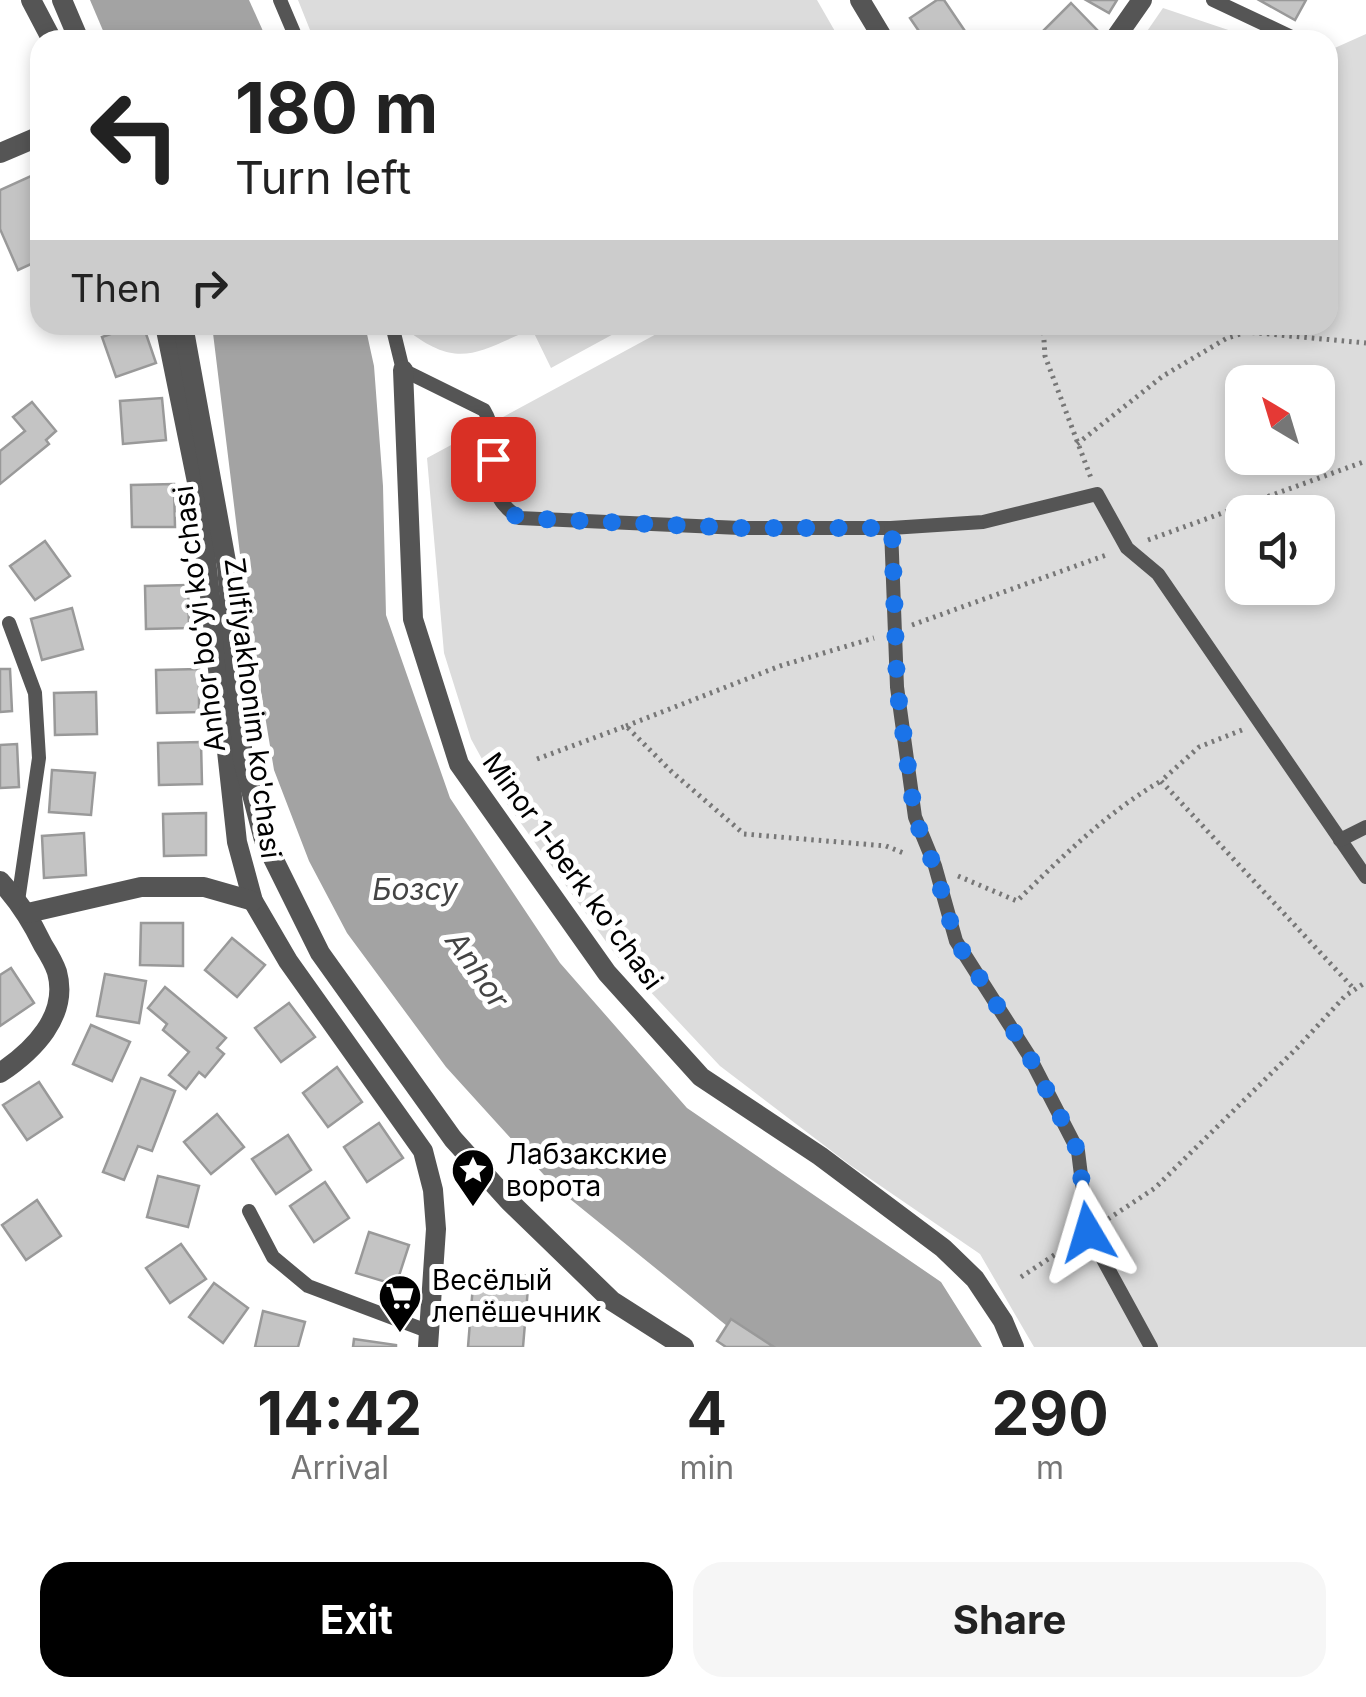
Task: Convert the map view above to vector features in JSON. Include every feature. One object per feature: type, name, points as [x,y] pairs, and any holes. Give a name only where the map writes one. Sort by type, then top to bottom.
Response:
[{"type":"street","points":[[30,0],[46,30]]},
{"type":"street","points":[[62,0],[75,30]]},
{"type":"street","points":[[860,0],[878,30]]},
{"type":"street","points":[[1121,30],[1142,0]]},
{"type":"street","points":[[0,154],[30,140]]},
{"type":"street","name":"Zulfiyakhonim ko'chasi","points":[[168,335],[198,486],[237,842],[253,901],[288,961],[423,1151],[433,1190],[436,1229],[429,1339]]},
{"type":"street","name":"Anhor boʻyi koʻchasi","points":[[185,335],[227,567],[243,760],[264,840],[320,953],[453,1139],[509,1201],[612,1300],[684,1347]]},
{"type":"street","name":"Minor 1-berk ko'chasi","points":[[403,370],[413,619],[459,764],[607,973],[700,1076],[820,1156],[943,1248],[975,1280],[1003,1322],[1014,1347]]},
{"type":"street","points":[[0,881],[23,907],[57,972],[57,1005],[50,1026],[19,1060],[0,1072]]},
{"type":"street","points":[[23,907],[141,888],[204,887],[253,901]]},
{"type":"lane","points":[[280,0],[293,30]]},
{"type":"lane","points":[[1213,0],[1277,30]]},
{"type":"lane","name":"Minor 1-berk ko'chasi","points":[[394,335],[403,370]]},
{"type":"lane","points":[[403,370],[484,410],[491,423],[494,495],[503,508],[519,518],[740,528],[892,528],[983,522],[1097,494],[1127,548],[1158,574],[1366,877]]},
{"type":"lane","points":[[892,528],[897,687],[915,818],[956,941],[1028,1054],[1078,1151],[1088,1232],[1151,1347]]},
{"type":"lane","points":[[9,623],[35,693],[39,758],[23,907]]},
{"type":"lane","points":[[1340,840],[1366,826]]},
{"type":"lane","points":[[249,1211],[274,1257],[308,1286],[429,1339]]},
{"type":"path","points":[[1043,335],[1044,356],[1097,494]]},
{"type":"path","points":[[1077,444],[1163,376],[1236,335]]},
{"type":"path","points":[[1279,335],[1366,343]]},
{"type":"path","points":[[1127,548],[1366,462]]},
{"type":"path","points":[[538,759],[626,726],[744,834],[886,846],[1016,901],[1076,843],[1129,800],[1161,781],[1199,747],[1260,724]]},
{"type":"path","points":[[1161,781],[1355,990]]},
{"type":"path","points":[[1021,1278],[1154,1188],[1366,982]]},
{"type":"shaded area","points":[[298,0],[817,0],[834,30],[310,30]]},
{"type":"shaded area","points":[[1163,8],[1228,30],[1148,30]]},
{"type":"shaded area","points":[[1366,34],[1366,1347],[1034,1347],[980,1254],[850,1165],[720,1066],[615,954],[505,801],[471,739],[444,653],[427,458],[655,335],[1338,335],[1338,47]]},
{"type":"shaded area","points":[[414,335],[518,335],[469,353],[455,354]]},
{"type":"shaded area","points":[[535,335],[612,335],[551,368]]},
{"type":"water","points":[[90,0],[249,0],[262,30],[103,30]]},
{"type":"water","name":"Бозсу","points":[[213,335],[367,335],[374,366],[383,486],[386,615],[450,798],[560,963],[687,1108],[941,1282],[982,1347],[753,1347],[554,1186],[446,1067],[347,933],[309,861],[274,770],[245,595]]},
{"type":"building","points":[[937,0],[944,0],[964,30],[918,30],[910,18]]},
{"type":"building","points":[[1086,0],[1117,0],[1109,13]]},
{"type":"building","points":[[1259,0],[1306,0],[1295,20]]},
{"type":"building","points":[[1071,3],[1097,30],[1044,30]]},
{"type":"building","points":[[30,176],[30,265],[18,270],[0,229],[0,190]]},
{"type":"building","points":[[146,335],[156,363],[116,377],[102,337]]},
{"type":"building","points":[[162,398],[166,440],[123,444],[120,401]]},
{"type":"building","points":[[32,402],[56,431],[46,440],[49,444],[0,484],[0,451],[25,431],[13,417]]},
{"type":"building","points":[[174,484],[175,527],[132,527],[131,485]]},
{"type":"building","points":[[45,541],[70,576],[35,600],[10,566]]},
{"type":"building","points":[[188,585],[189,628],[146,629],[145,586]]},
{"type":"building","points":[[72,608],[83,649],[42,660],[31,619]]},
{"type":"building","points":[[0,669],[10,669],[12,711],[0,712]]},
{"type":"building","points":[[199,669],[199,712],[157,713],[156,670]]},
{"type":"building","points":[[96,692],[97,734],[55,735],[54,693]]},
{"type":"building","points":[[201,742],[202,784],[159,785],[158,743]]},
{"type":"building","points":[[17,744],[19,787],[0,788],[0,745]]},
{"type":"building","points":[[52,770],[95,773],[91,815],[49,812]]},
{"type":"building","points":[[206,813],[206,855],[164,856],[163,814]]},
{"type":"building","points":[[84,833],[86,875],[44,878],[42,836]]},
{"type":"building","points":[[141,923],[183,923],[183,966],[140,965]]},
{"type":"building","points":[[232,938],[265,965],[237,997],[205,970]]},
{"type":"building","points":[[11,968],[34,1003],[0,1026],[0,975]]},
{"type":"building","points":[[105,974],[146,981],[139,1023],[97,1016]]},
{"type":"building","points":[[165,987],[226,1038],[217,1048],[224,1054],[205,1077],[199,1072],[186,1089],[169,1075],[189,1052],[163,1030],[167,1024],[148,1008]]},
{"type":"building","points":[[289,1003],[315,1037],[281,1062],[255,1028]]},
{"type":"building","points":[[91,1025],[130,1042],[112,1081],[73,1064]]},
{"type":"building","points":[[337,1067],[362,1102],[328,1127],[303,1093]]},
{"type":"building","points":[[141,1078],[175,1091],[152,1151],[138,1146],[124,1180],[103,1172]]},
{"type":"building","points":[[39,1082],[62,1117],[27,1140],[3,1105]]},
{"type":"building","points":[[217,1114],[244,1147],[211,1174],[184,1142]]},
{"type":"building","points":[[379,1123],[403,1158],[367,1182],[344,1147]]},
{"type":"building","points":[[288,1135],[311,1170],[276,1194],[252,1159]]},
{"type":"building","points":[[158,1176],[199,1186],[188,1227],[147,1217]]},
{"type":"building","points":[[325,1182],[349,1218],[314,1242],[290,1206]]},
{"type":"building","points":[[37,1200],[61,1236],[26,1260],[2,1225]]},
{"type":"building","points":[[369,1232],[409,1245],[396,1285],[356,1273]]},
{"type":"building","points":[[181,1244],[206,1279],[170,1303],[146,1268]]},
{"type":"building","points":[[474,1272],[529,1276],[523,1347],[468,1347]]},
{"type":"building","points":[[214,1283],[248,1308],[223,1343],[189,1317]]},
{"type":"building","points":[[263,1311],[305,1322],[298,1347],[255,1347]]},
{"type":"building","points":[[731,1319],[774,1347],[726,1347],[717,1341]]},
{"type":"building","points":[[354,1339],[396,1345],[396,1347],[353,1347]]},
{"type":"place","name":"Лабзакские ворота","points":[[473,1208]]},
{"type":"place","name":"Весёлый лепёшечник","points":[[400,1334]]},
{"type":"route","points":[[493,459],[494,495],[503,508],[519,518],[740,528],[892,528],[897,687],[915,818],[956,941],[1028,1054],[1078,1151],[1088,1232]]},
{"type":"water label","name":"Anhor","points":[[477,970]]}]
